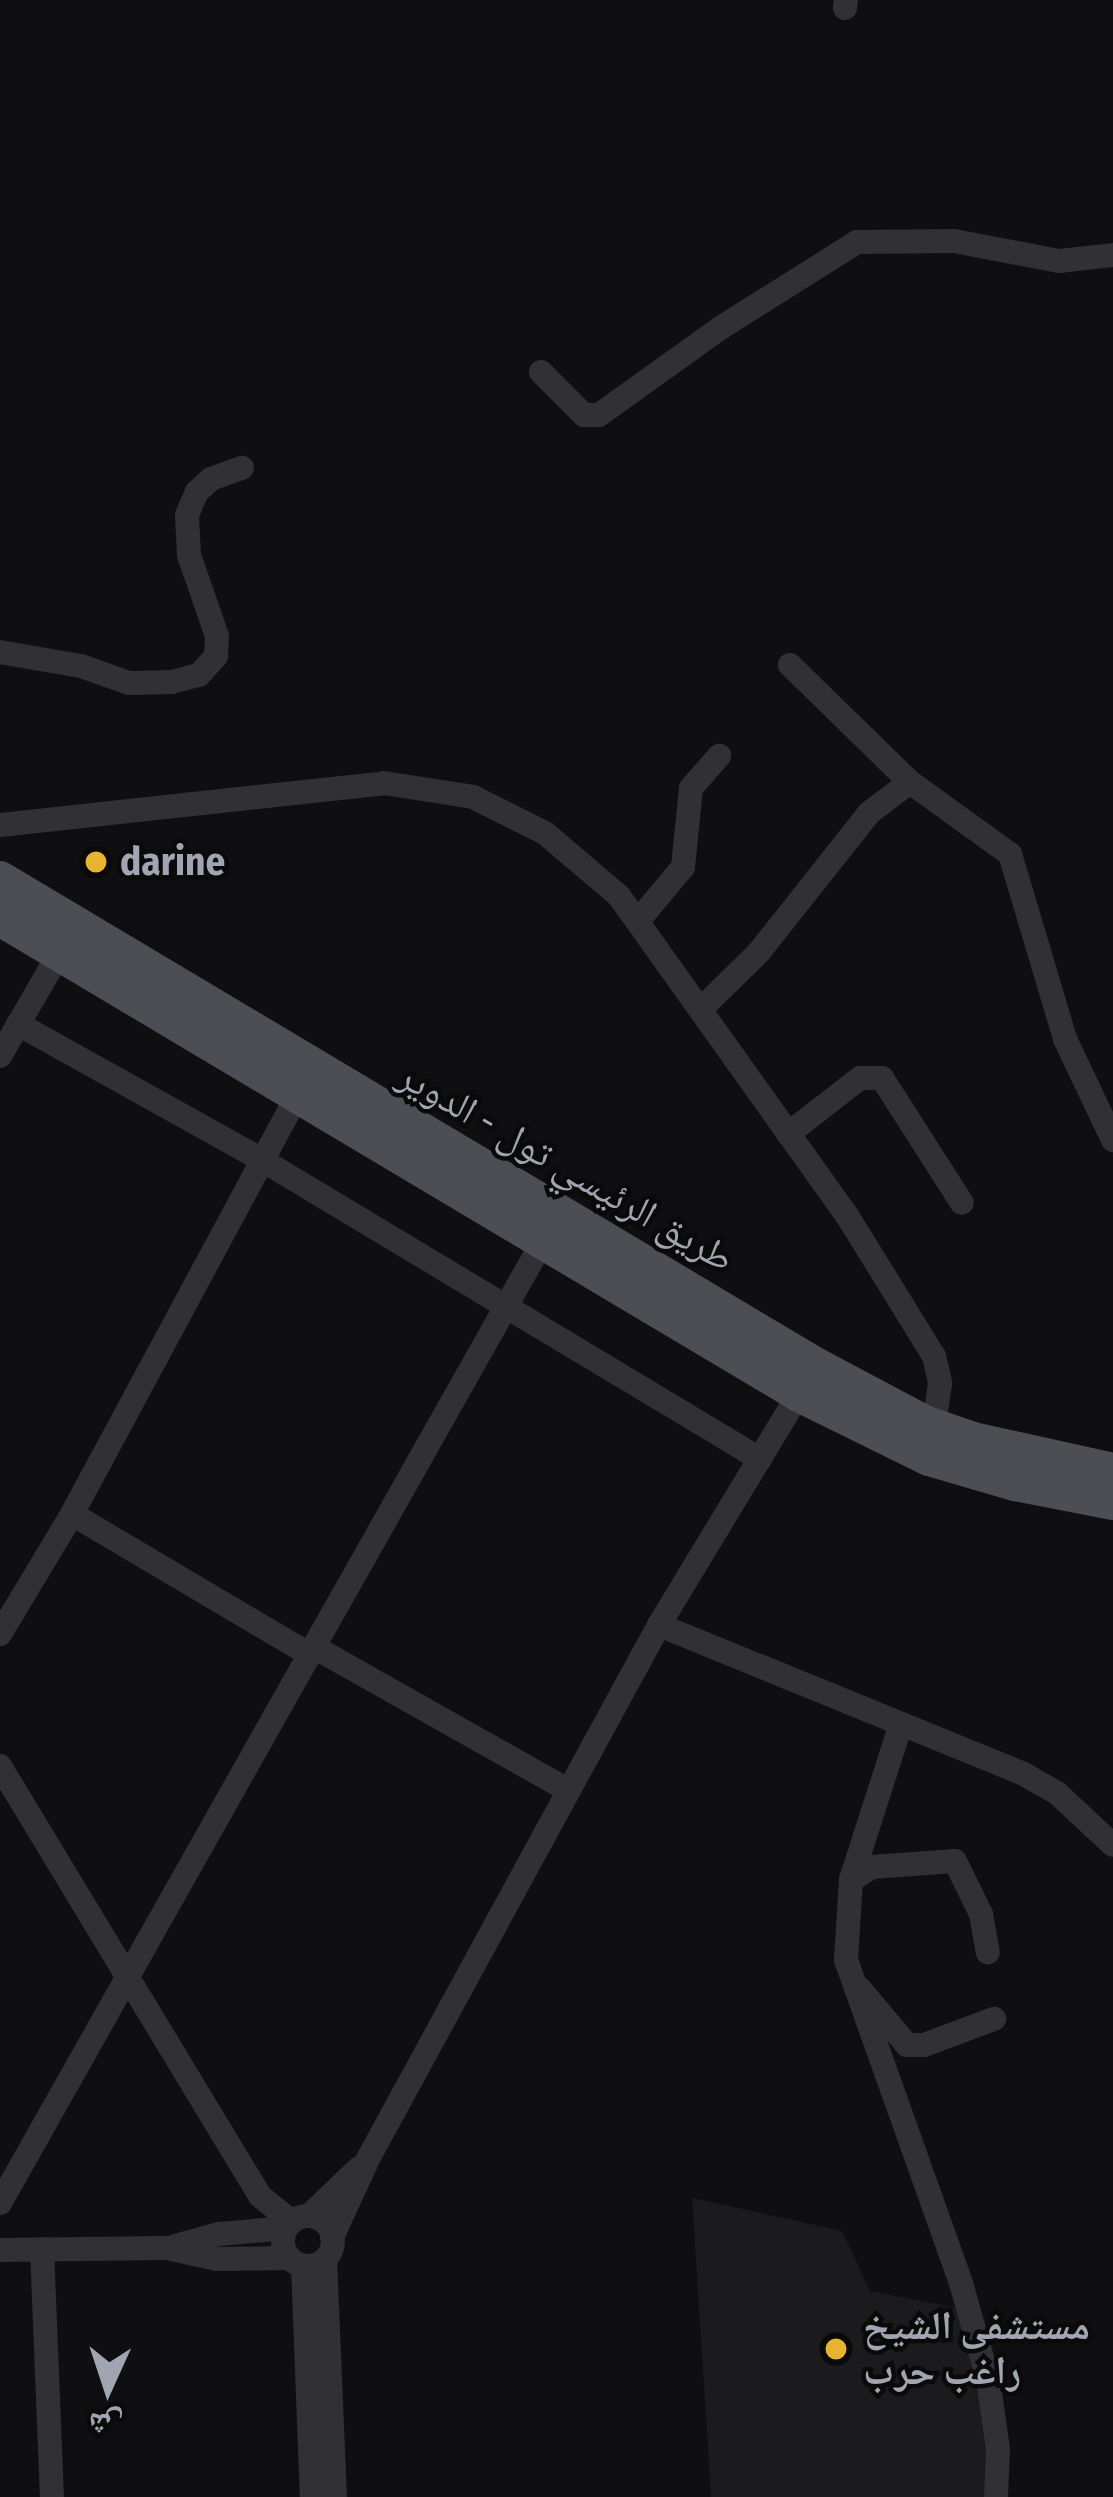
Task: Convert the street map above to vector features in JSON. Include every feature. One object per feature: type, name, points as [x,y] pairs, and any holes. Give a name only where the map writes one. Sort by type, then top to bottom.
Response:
[{"type":"main road","name":"طريق الرئيسي تول - الدوير","points":[[0,880],[543,1241],[807,1380],[934,1426],[1113,1471]]},
{"type":"main road","name":"طريق الرئيسي تول - الدوير","points":[[0,918],[59,954],[305,1080],[807,1380],[928,1458],[1015,1483],[1113,1502]]},
{"type":"street","points":[[541,372],[584,416],[598,416],[740,315],[857,242],[939,240],[1059,261],[1113,256]]},
{"type":"street","points":[[0,652],[81,666],[129,683],[172,682],[199,675],[216,656],[218,636],[189,554],[187,515],[197,491],[211,479],[242,468]]},
{"type":"street","points":[[790,665],[910,782],[1010,854],[1065,1039],[1113,1140]]},
{"type":"street","points":[[638,920],[683,867],[691,788],[719,756]]},
{"type":"street","points":[[701,1009],[759,952],[869,813],[910,782]]},
{"type":"street","points":[[0,825],[332,787],[426,786],[472,796],[545,833],[594,871],[638,920],[848,1216],[934,1356],[940,1382],[934,1426]]},
{"type":"street","points":[[0,1056],[59,954]]},
{"type":"street","points":[[18,1024],[262,1160],[760,1459]]},
{"type":"street","points":[[788,1135],[860,1078],[883,1078],[962,1203]]},
{"type":"street","points":[[0,1634],[72,1514],[305,1080]]},
{"type":"street","points":[[0,2203],[543,1241]]},
{"type":"street","points":[[335,2497],[312,2255],[658,1625],[807,1380]]},
{"type":"street","points":[[72,1514],[568,1790]]},
{"type":"street","points":[[658,1625],[1022,1773],[1084,1815],[1113,1845]]},
{"type":"street","points":[[900,1727],[851,1880],[843,1940],[850,1980],[988,2379],[998,2449],[996,2497]]},
{"type":"street","points":[[0,1766],[260,2196],[296,2222]]},
{"type":"street","points":[[851,1880],[872,1867],[955,1861],[980,1914],[988,1952]]},
{"type":"street","points":[[850,1980],[907,2044],[924,2045],[994,2019]]},
{"type":"street","points":[[312,2255],[283,2244],[296,2222],[368,2157]]},
{"type":"street","points":[[166,2248],[219,2234],[296,2222],[324,2223],[312,2255],[312,2497]]},
{"type":"street","points":[[42,2248],[52,2497]]},
{"type":"street","points":[[0,2250],[166,2248],[217,2259],[312,2255]]},
{"type":"shaded area","name":"مستشفى الشيخ راغب حرب","points":[[692,2198],[842,2231],[870,2291],[957,2308],[983,2391],[988,2471],[984,2497],[711,2497]]},
{"type":"place","name":"darine","points":[[96,862]]},
{"type":"place","name":"مستشفى الشيخ راغب حرب","points":[[836,2349]]}]
